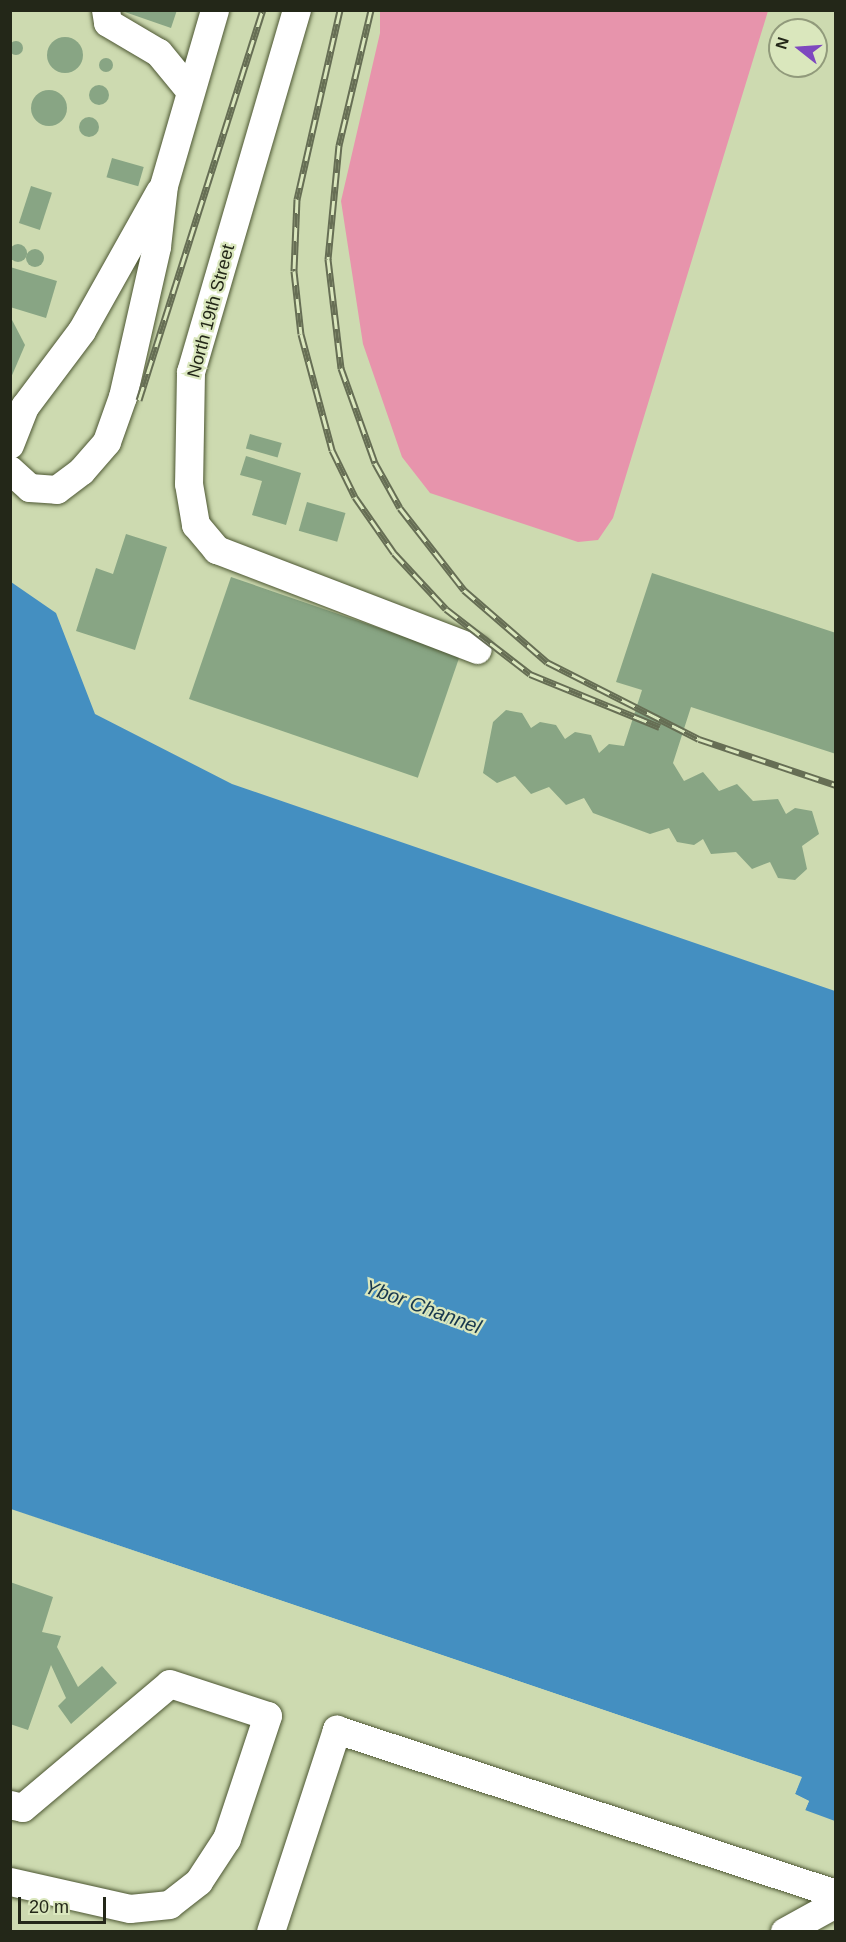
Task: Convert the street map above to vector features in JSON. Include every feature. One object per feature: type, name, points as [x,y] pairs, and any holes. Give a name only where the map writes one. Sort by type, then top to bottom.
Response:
[{"type":"street","points":[[106,10],[108,23],[159,53],[191,92]]},
{"type":"street","points":[[10,470],[30,488],[57,490],[82,471],[107,442],[123,398],[154,259],[164,186],[215,10]]},
{"type":"street","name":"North 19th Street","points":[[297,10],[191,372],[189,484],[196,525],[217,550],[477,650]]},
{"type":"street","points":[[10,445],[25,407],[82,331],[164,186]]},
{"type":"street","points":[[10,1805],[23,1808],[170,1684],[268,1716],[227,1839],[199,1882],[170,1905],[130,1909],[10,1882]]},
{"type":"street","points":[[271,1932],[337,1730],[836,1894]]},
{"type":"street","points":[[785,1932],[836,1904]]},
{"type":"shaded area","points":[[380,11],[768,11],[613,518],[598,540],[578,542],[430,493],[402,457],[363,344],[341,201],[380,33]]},
{"type":"water","name":"Ybor Channel","points":[[11,582],[56,613],[95,714],[232,784],[835,991],[835,1821],[805,1810],[809,1801],[795,1794],[801,1777],[11,1509]]},
{"type":"pier","points":[[11,1509],[802,1777],[795,1794],[809,1801],[804,1813],[805,1802],[792,1795],[798,1779]]},
{"type":"building","points":[[119,10],[177,10],[171,28]]},
{"type":"building","points":[[65,37],[77,43],[83,55],[77,67],[65,73],[53,67],[47,55],[53,43]]},
{"type":"building","points":[[13,41],[19,41],[23,48],[19,55],[13,55],[9,51],[9,45]]},
{"type":"building","points":[[106,58],[111,60],[113,65],[111,70],[106,72],[101,70],[99,65],[101,60]]},
{"type":"building","points":[[99,85],[106,88],[109,95],[106,102],[99,105],[92,102],[89,95],[92,88]]},
{"type":"building","points":[[49,90],[61,96],[67,108],[61,120],[49,126],[37,120],[31,108],[37,96]]},
{"type":"building","points":[[89,117],[96,120],[99,127],[96,134],[89,137],[82,134],[79,127],[82,120]]},
{"type":"building","points":[[112,158],[144,167],[138,186],[106,177]]},
{"type":"building","points":[[31,186],[52,193],[40,230],[19,223]]},
{"type":"building","points":[[18,244],[24,247],[27,253],[24,259],[18,262],[12,259],[9,253],[12,247]]},
{"type":"building","points":[[35,249],[41,252],[44,258],[41,264],[35,267],[29,264],[26,258],[29,252]]},
{"type":"building","points":[[10,267],[57,281],[46,318],[10,307]]},
{"type":"building","points":[[10,316],[25,345],[10,380]]},
{"type":"building","points":[[250,434],[282,443],[278,458],[246,448]]},
{"type":"building","points":[[246,456],[301,473],[286,525],[252,515],[262,481],[240,475]]},
{"type":"building","points":[[307,502],[345,513],[337,542],[299,531]]},
{"type":"building","points":[[126,534],[167,547],[135,650],[76,631],[96,568],[113,574]]},
{"type":"building","points":[[652,573],[836,633],[836,754],[691,707],[673,763],[684,781],[703,772],[719,791],[737,784],[753,801],[778,799],[786,814],[795,808],[812,811],[819,834],[802,846],[807,869],[795,880],[778,878],[770,862],[752,869],[736,852],[711,854],[703,839],[694,845],[677,842],[669,828],[650,834],[593,813],[584,798],[566,805],[549,787],[531,794],[515,776],[497,783],[483,773],[493,722],[506,710],[522,713],[531,728],[540,722],[556,725],[565,739],[575,732],[591,735],[599,753],[609,744],[624,746],[642,690],[616,682]]},
{"type":"building","points":[[231,577],[460,656],[418,778],[189,699]]},
{"type":"building","points":[[10,1582],[53,1597],[42,1632],[61,1636],[57,1647],[78,1687],[102,1666],[117,1683],[71,1724],[58,1706],[66,1698],[51,1665],[28,1730],[10,1724]]},
{"type":"railway","points":[[139,400],[263,10]]},
{"type":"railway","points":[[340,10],[297,199],[294,271],[301,334],[332,450],[355,497],[394,553],[446,609],[530,674],[660,727]]},
{"type":"railway","points":[[371,10],[339,145],[328,259],[341,368],[375,463],[400,508],[464,590],[547,662],[699,739],[836,785]]}]
